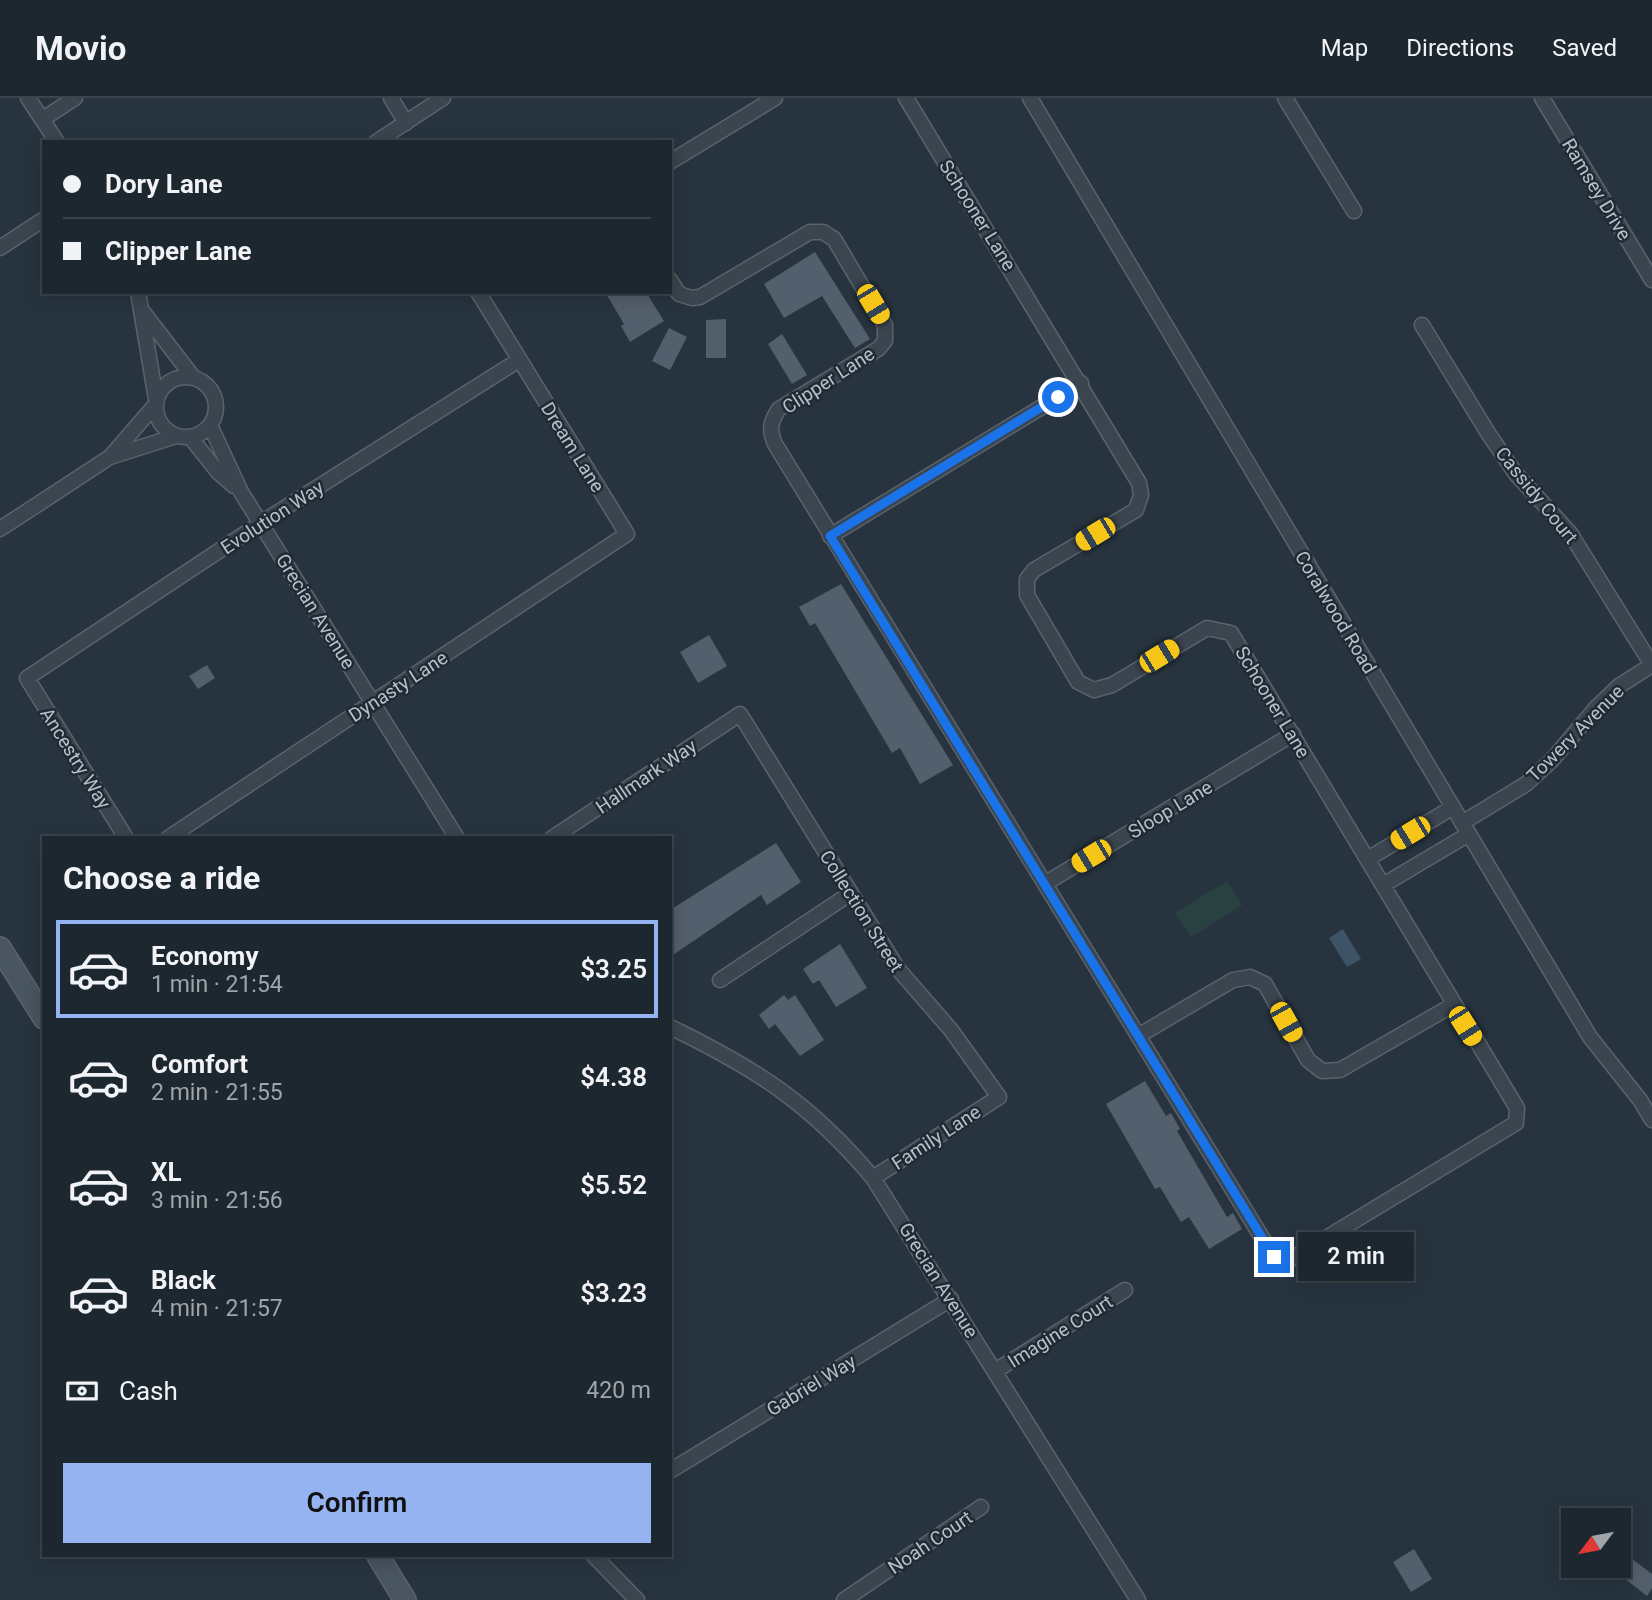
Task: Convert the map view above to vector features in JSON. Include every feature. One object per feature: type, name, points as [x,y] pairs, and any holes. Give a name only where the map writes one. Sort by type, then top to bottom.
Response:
[{"type":"main road","points":[[0,948],[42,1015]]},
{"type":"main road","points":[[379,1557],[405,1600]]},
{"type":"street","points":[[28,98],[56,140]]},
{"type":"street","points":[[43,119],[75,98]]},
{"type":"street","points":[[391,98],[405,123]]},
{"type":"street","points":[[379,140],[443,98]]},
{"type":"street","points":[[672,161],[775,98]]},
{"type":"street","name":"Schooner Lane","points":[[906,98],[1081,383],[1139,483],[1141,495],[1136,510],[1034,570],[1027,579],[1027,596],[1077,682],[1094,690],[1112,685],[1207,628],[1231,633],[1368,859],[1452,1005],[1517,1108],[1516,1124],[1293,1258],[1274,1257]]},
{"type":"street","name":"Coralwood Road","points":[[1030,98],[1590,1037],[1640,1100],[1652,1120]]},
{"type":"street","points":[[1285,98],[1354,211]]},
{"type":"street","name":"Ramsey Drive","points":[[1542,98],[1652,280]]},
{"type":"street","points":[[0,248],[42,220]]},
{"type":"street","name":"Clipper Lane","points":[[672,283],[679,294],[692,298],[700,297],[810,232],[823,232],[834,239],[886,325],[885,341],[878,349],[779,409],[772,419],[770,432],[830,536],[1274,1257]]},
{"type":"street","points":[[138,294],[159,422],[183,436]]},
{"type":"street","name":"Dream Lane","points":[[479,294],[628,534]]},
{"type":"street","points":[[143,312],[193,377]]},
{"type":"street","name":"Cassidy Court","points":[[1422,325],[1516,474],[1570,533],[1652,665]]},
{"type":"street","name":"Evolution Way","points":[[27,678],[261,523],[519,360]]},
{"type":"street","points":[[0,529],[110,457],[183,436],[210,425],[216,403],[204,382],[181,376],[161,388],[156,401],[110,457]]},
{"type":"street","points":[[830,536],[1081,383]]},
{"type":"street","name":"Grecian Avenue","points":[[210,425],[240,492],[456,836]]},
{"type":"street","name":"Grecian Avenue","points":[[183,436],[240,492]]},
{"type":"street","name":"Dynasty Lane","points":[[171,836],[628,534]]},
{"type":"street","name":"Towery Avenue","points":[[1383,885],[1526,784],[1552,760],[1596,708],[1619,686],[1652,665]]},
{"type":"street","name":"Ancestry Way","points":[[27,678],[125,836]]},
{"type":"street","name":"Hallmark Way","points":[[555,836],[740,714]]},
{"type":"street","name":"Collection Street","points":[[740,714],[898,969],[951,1030],[999,1097]]},
{"type":"street","name":"Sloop Lane","points":[[1046,883],[1293,734]]},
{"type":"street","points":[[1368,859],[1453,807]]},
{"type":"street","points":[[720,980],[851,893]]},
{"type":"street","points":[[1138,1036],[1233,980],[1250,977],[1265,984],[1308,1060],[1322,1071],[1340,1070],[1452,1005]]},
{"type":"street","name":"Grecian Avenue","points":[[672,1028],[737,1060],[791,1096],[821,1121],[873,1178],[1138,1600]]},
{"type":"street","name":"Family Lane","points":[[873,1178],[999,1097]]},
{"type":"street","name":"Imagine Court","points":[[995,1371],[1125,1290]]},
{"type":"street","name":"Gabriel Way","points":[[672,1470],[951,1299]]},
{"type":"street","name":"Noah Court","points":[[844,1600],[981,1507]]},
{"type":"street","points":[[595,1557],[637,1600]]},
{"type":"green space","points":[[1227,881],[1242,905],[1191,937],[1175,913]]},
{"type":"water","points":[[1343,929],[1361,959],[1347,967],[1329,938]]},
{"type":"building","points":[[815,252],[870,339],[855,348],[822,296],[784,318],[764,284]]},
{"type":"building","points":[[606,294],[647,294],[664,321],[630,342],[621,326],[624,324]]},
{"type":"building","points":[[726,319],[726,358],[706,358],[706,320]]},
{"type":"building","points":[[669,328],[687,337],[670,370],[652,361]]},
{"type":"building","points":[[782,334],[807,375],[792,384],[768,344]]},
{"type":"building","points":[[841,584],[953,765],[920,784],[900,748],[892,753],[815,623],[810,626],[799,607]]},
{"type":"building","points":[[709,635],[727,666],[698,683],[680,652]]},
{"type":"building","points":[[207,665],[215,678],[198,689],[189,676]]},
{"type":"building","points":[[776,843],[801,882],[767,905],[761,895],[672,956],[672,909]]},
{"type":"building","points":[[840,944],[867,988],[836,1007],[819,980],[813,984],[803,969]]},
{"type":"building","points":[[784,995],[788,1000],[795,995],[824,1040],[800,1056],[775,1024],[769,1029],[759,1015]]},
{"type":"building","points":[[1145,1081],[1166,1116],[1171,1113],[1180,1129],[1177,1131],[1227,1217],[1233,1213],[1242,1229],[1209,1249],[1189,1217],[1181,1222],[1160,1187],[1155,1189],[1106,1104]]},
{"type":"building","points":[[1414,1549],[1432,1579],[1411,1592],[1393,1562]]},
{"type":"building","points":[[1631,1558],[1652,1574],[1652,1588],[1647,1596],[1624,1578],[1631,1578]]},
{"type":"route","points":[[1058,397],[830,536],[1274,1257]]}]
